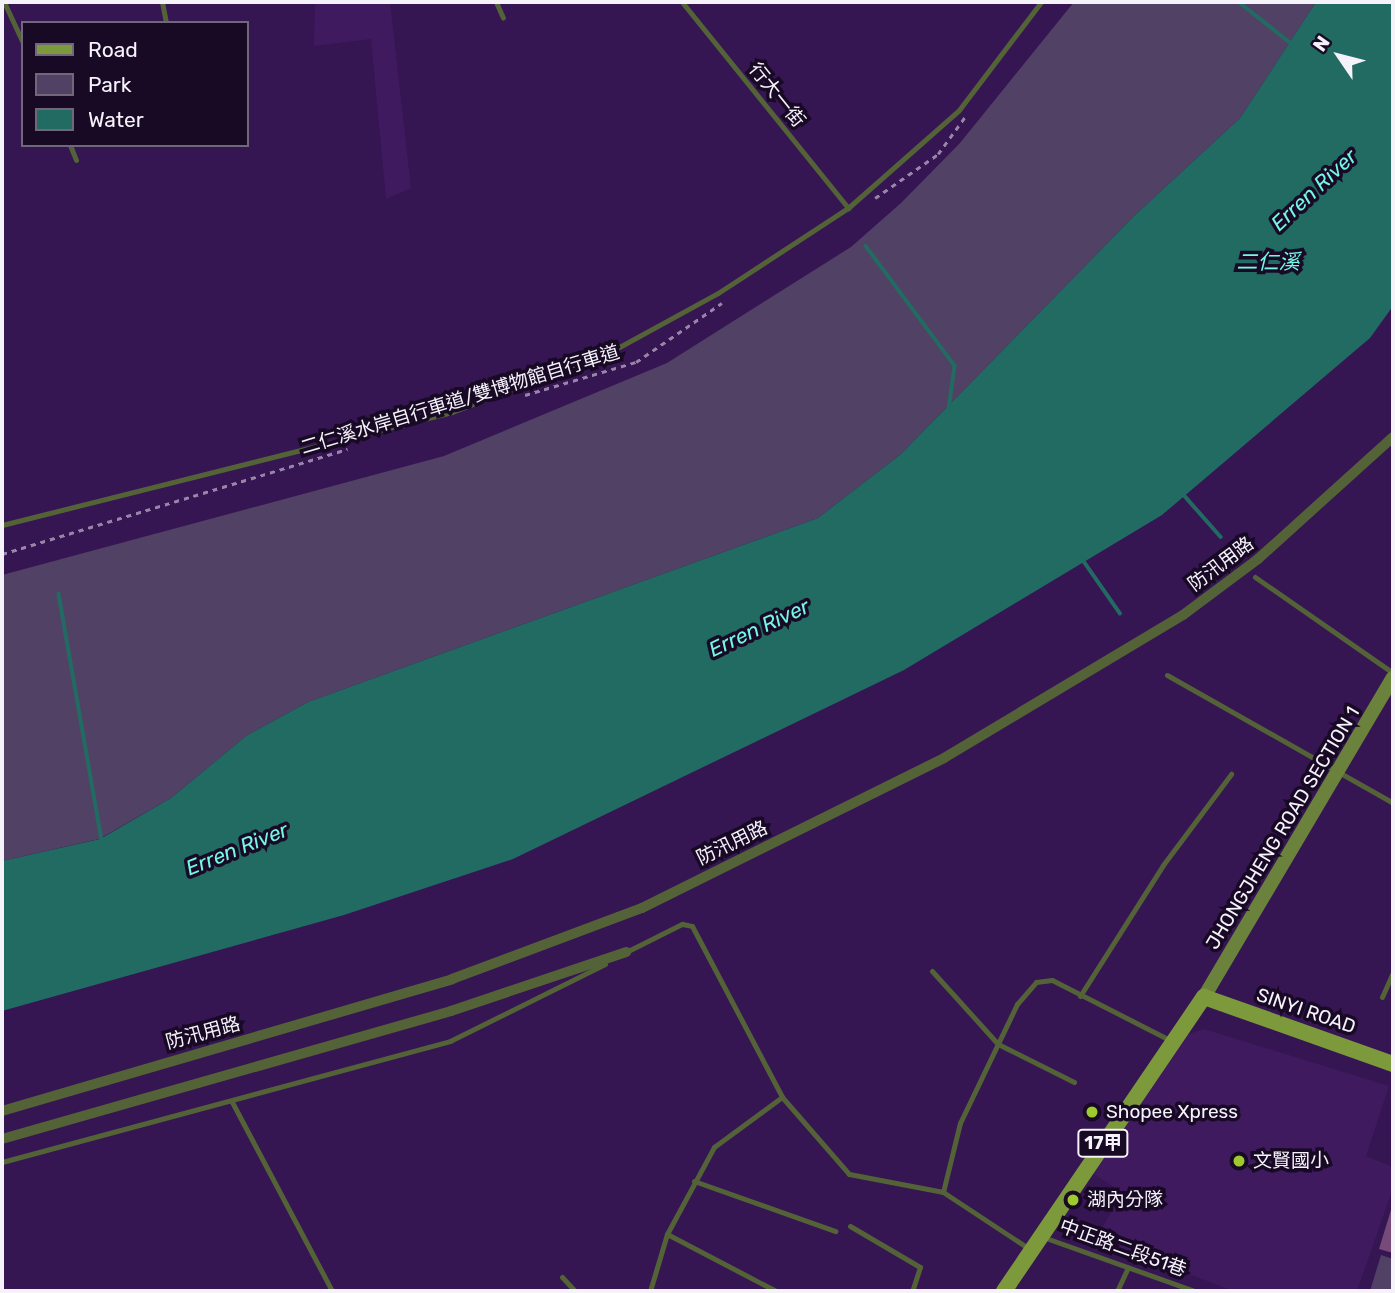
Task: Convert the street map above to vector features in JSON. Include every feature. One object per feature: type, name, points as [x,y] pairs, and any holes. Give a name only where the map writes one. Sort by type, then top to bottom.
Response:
[{"type":"main road","name":"17甲","points":[[1004,1291],[1034,1241],[1204,997]]},
{"type":"main road","name":"SINYI ROAD","points":[[1204,997],[1393,1064]]},
{"type":"street","name":"防汛用路","points":[[2,1111],[452,979],[642,908],[944,758],[1183,615],[1258,559],[1393,437]]},
{"type":"street","name":"JHONGJHENG ROAD SECTION 1","points":[[1204,997],[1339,774],[1393,676]]},
{"type":"street","points":[[2,1139],[451,1011],[626,952]]},
{"type":"lane","points":[[4,2],[21,39]]},
{"type":"lane","points":[[162,2],[166,21]]},
{"type":"lane","points":[[496,2],[503,18]]},
{"type":"lane","name":"行大一街","points":[[682,2],[848,208]]},
{"type":"lane","points":[[2,525],[361,437],[518,391],[612,351],[718,293],[848,208],[959,110],[1041,2]]},
{"type":"lane","points":[[71,147],[76,160]]},
{"type":"lane","points":[[1255,577],[1393,676]]},
{"type":"lane","points":[[1167,675],[1393,803]]},
{"type":"lane","points":[[1080,996],[1163,865],[1231,774]]},
{"type":"lane","points":[[2,1162],[450,1041],[525,1009],[682,924],[692,926],[782,1097],[849,1174],[943,1192],[960,1123],[998,1044],[1036,982],[1052,980],[1173,1041]]},
{"type":"lane","points":[[932,971],[998,1044],[1074,1082]]},
{"type":"lane","points":[[1382,996],[1393,972]]},
{"type":"lane","points":[[650,1291],[667,1234],[713,1147],[782,1097]]},
{"type":"lane","points":[[232,1102],[332,1291]]},
{"type":"lane","points":[[694,1181],[835,1231]]},
{"type":"lane","name":"中正路二段51巷","points":[[943,1192],[1034,1241],[1128,1267],[1195,1291]]},
{"type":"lane","points":[[850,1226],[920,1267],[912,1291]]},
{"type":"lane","points":[[667,1234],[776,1291]]},
{"type":"lane","points":[[1117,1291],[1128,1267]]},
{"type":"lane","points":[[562,1277],[575,1291]]},
{"type":"path","points":[[871,200],[938,154],[970,111]]},
{"type":"path","name":"二仁溪水岸自行車道/雙博物館自行車道","points":[[517,398],[636,362],[725,300]]},
{"type":"path","name":"二仁溪水岸自行車道/雙博物館自行車道","points":[[2,554],[358,446]]},
{"type":"shaded area","points":[[315,2],[390,2],[411,188],[386,199],[371,39],[314,46]]},
{"type":"shaded area","name":"文賢國小","points":[[1204,1029],[1389,1086],[1366,1156],[1393,1167],[1393,1188],[1357,1291],[1233,1291],[1096,1238],[1123,1193],[1091,1172],[1184,1036]]},
{"type":"green space","points":[[1074,2],[1316,2],[1240,118],[1134,216],[901,454],[818,518],[308,702],[246,736],[171,798],[99,839],[2,861],[2,575],[444,456],[667,363],[851,247],[901,203],[960,143]]},
{"type":"green space","points":[[1381,1255],[1393,1259],[1393,1291],[1370,1291]]},
{"type":"water","name":"二仁溪","points":[[1316,2],[1393,2],[1393,306],[1370,338],[1162,515],[904,670],[513,859],[344,915],[2,1011],[2,861],[100,839],[171,798],[246,736],[308,702],[818,518],[901,454],[1134,216],[1240,118]]},
{"type":"building","points":[[1393,1210],[1393,1253],[1379,1249]]},
{"type":"waterway","points":[[1239,2],[1292,44]]},
{"type":"waterway","points":[[866,246],[955,366],[949,410]]},
{"type":"waterway","points":[[1183,494],[1221,537]]},
{"type":"waterway","points":[[1083,560],[1120,613]]},
{"type":"waterway","points":[[59,594],[102,840]]},
{"type":"place","name":"Shopee Xpress","points":[[1092,1112]]},
{"type":"place","name":"文賢國小","points":[[1239,1161]]},
{"type":"place","name":"湖內分隊","points":[[1073,1200]]},
{"type":"water label","name":"Erren River","points":[[1314,190]]},
{"type":"water label","name":"Erren River","points":[[759,628]]},
{"type":"water label","name":"Erren River","points":[[237,849]]}]
